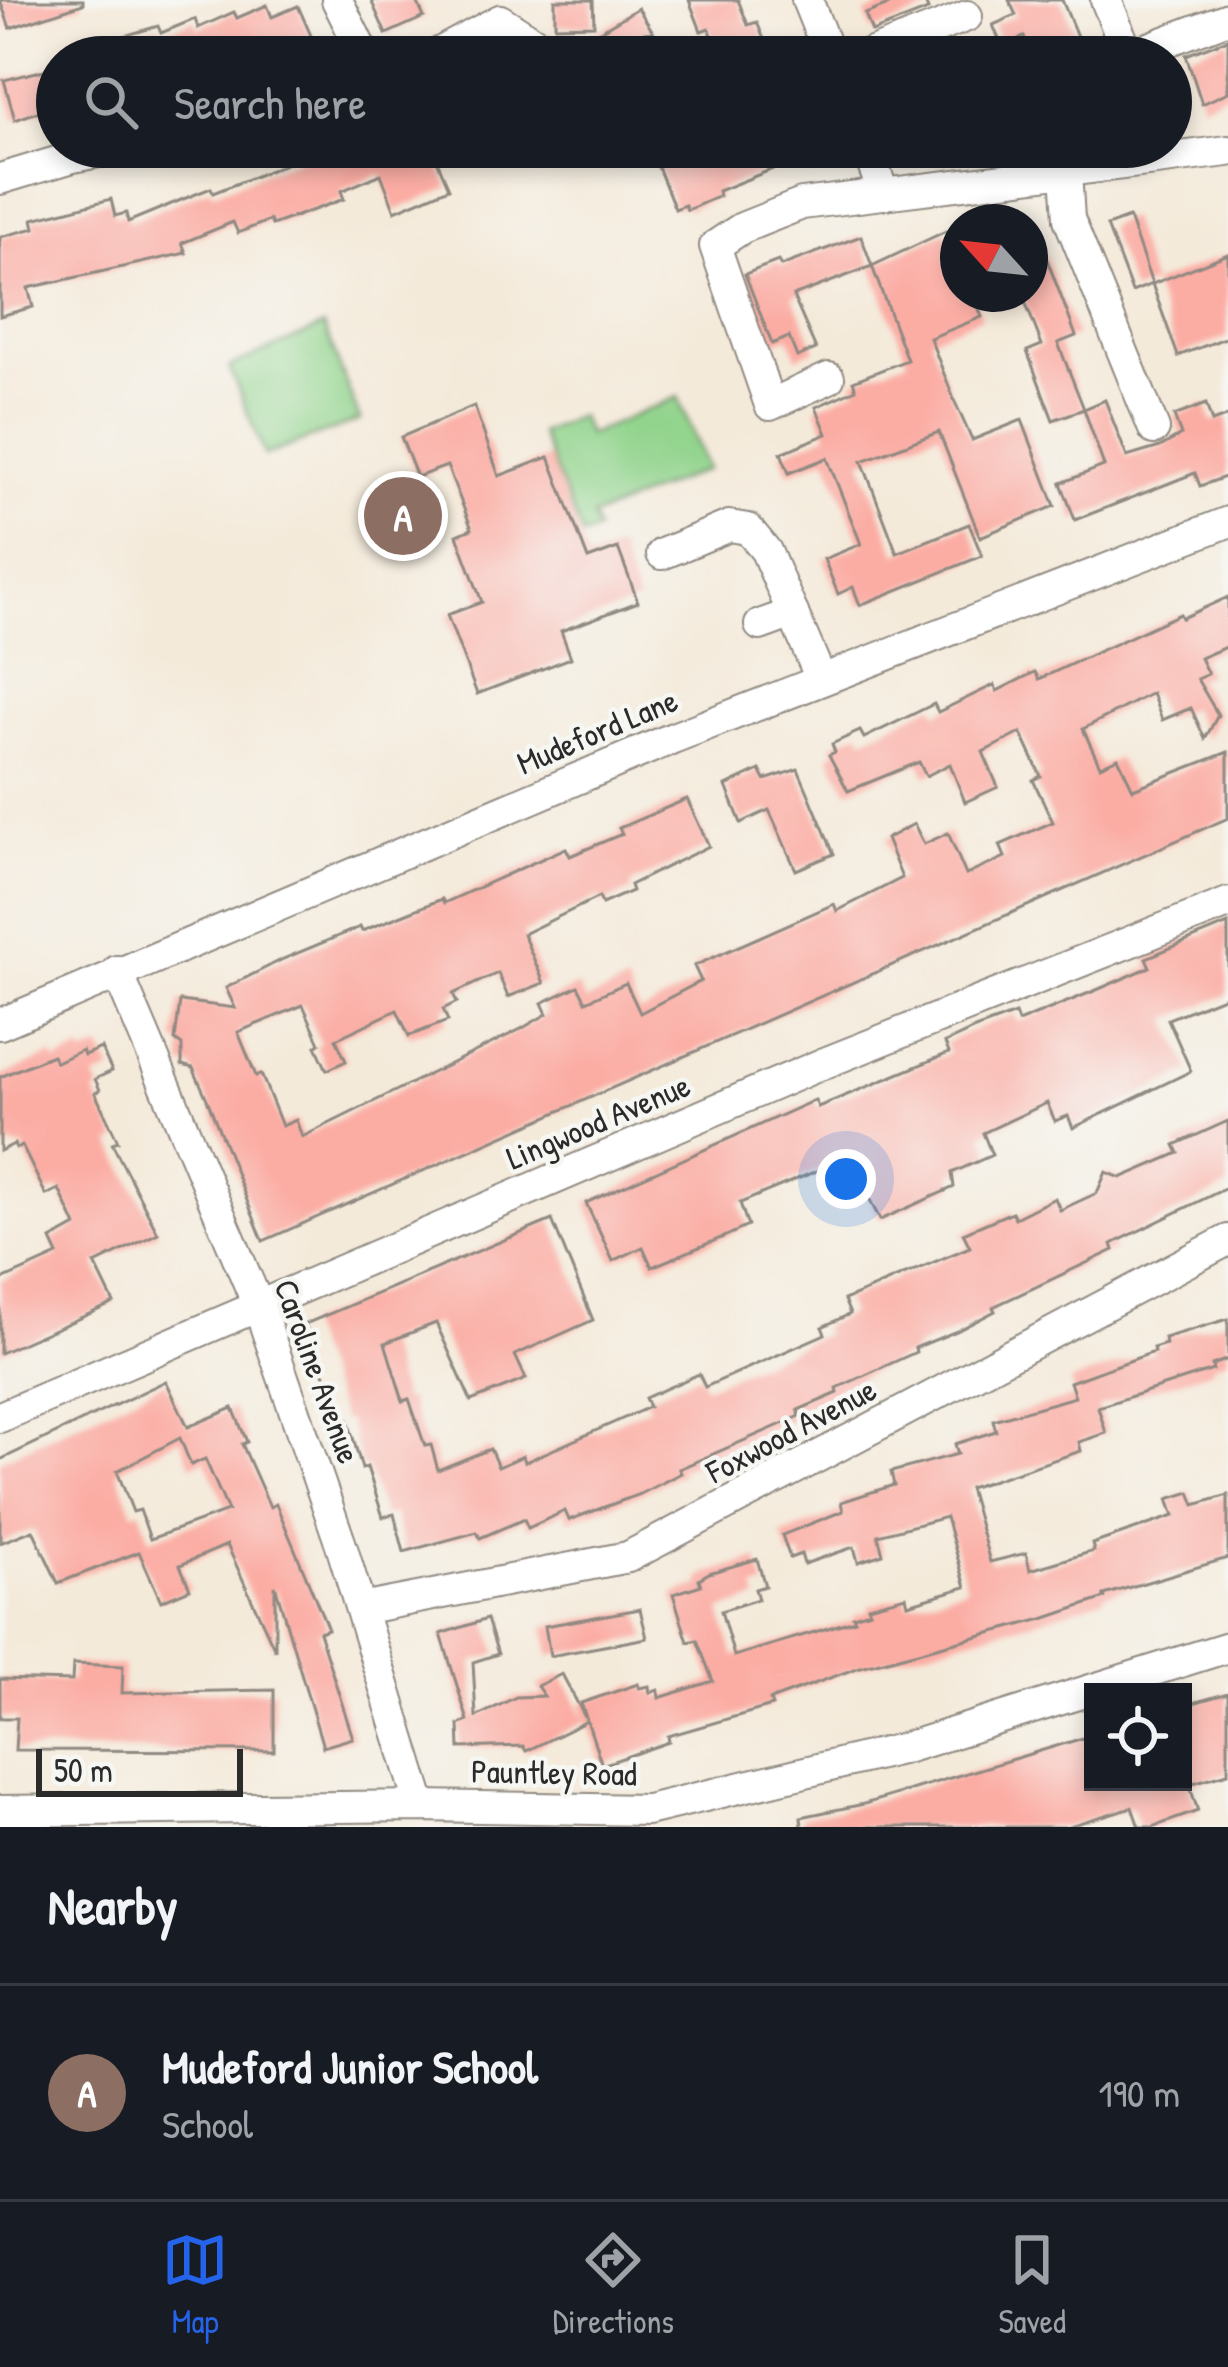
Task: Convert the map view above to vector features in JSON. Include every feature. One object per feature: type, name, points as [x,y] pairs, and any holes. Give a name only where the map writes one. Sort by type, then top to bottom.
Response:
[{"type":"street","points":[[338,0],[355,36]]},
{"type":"street","points":[[807,0],[822,36]]},
{"type":"street","points":[[1106,0],[1121,36]]},
{"type":"street","points":[[916,36],[967,16]]},
{"type":"street","points":[[1181,36],[1228,18]]},
{"type":"street","points":[[471,36],[500,20],[525,36]]},
{"type":"street","points":[[1192,152],[1228,151]]},
{"type":"street","points":[[0,179],[37,168]]},
{"type":"street","points":[[874,168],[884,194]]},
{"type":"street","points":[[829,378],[770,405],[715,246],[742,228],[802,204],[1082,168]]},
{"type":"street","points":[[1066,171],[1069,219],[1154,429]]},
{"type":"street","name":"Mudeford Lane","points":[[0,1024],[821,679],[1228,522]]},
{"type":"street","points":[[662,554],[740,525],[760,539],[821,679]]},
{"type":"street","points":[[760,626],[793,613]]},
{"type":"street","name":"Lingwood Avenue","points":[[0,1417],[823,1064],[1228,903]]},
{"type":"street","name":"Caroline Avenue","points":[[117,971],[258,1305],[361,1609],[421,1806]]},
{"type":"street","name":"Foxwood Avenue","points":[[361,1609],[628,1557],[1228,1240]]},
{"type":"street","name":"Pauntley Road","points":[[0,1810],[421,1806],[647,1819],[905,1748],[1228,1647]]},
{"type":"green space","points":[[324,326],[360,420],[265,455],[229,367]]},
{"type":"green space","points":[[678,397],[707,469],[592,517],[597,531],[583,537],[540,433],[579,416],[588,435]]},
{"type":"building","points":[[0,0],[83,0],[83,4],[10,28]]},
{"type":"building","points":[[371,0],[416,0],[424,17],[386,34]]},
{"type":"building","points":[[555,0],[593,0],[594,25],[555,26]]},
{"type":"building","points":[[689,0],[738,0],[748,25],[757,22],[763,36],[712,36],[709,28],[701,31]]},
{"type":"building","points":[[901,0],[924,0],[928,10],[872,32],[865,14]]},
{"type":"building","points":[[1009,0],[1062,0],[1077,36],[998,36],[993,25],[1016,15]]},
{"type":"building","points":[[267,5],[272,17],[298,6],[311,36],[124,36],[158,26],[161,33],[195,19],[198,28],[234,12],[237,18]]},
{"type":"building","points":[[638,8],[653,32],[643,36],[592,36]]},
{"type":"building","points":[[1228,39],[1228,92],[1202,104],[1192,73],[1192,53]]},
{"type":"building","points":[[36,72],[36,112],[15,120],[4,80]]},
{"type":"building","points":[[276,168],[440,168],[449,188],[395,211],[381,174],[341,191],[344,199],[272,225],[270,220],[238,233],[233,222],[182,243],[186,253],[28,288],[33,307],[0,316],[0,237],[35,228],[33,219],[111,199],[115,216],[126,213],[128,222],[211,188],[213,193]]},
{"type":"building","points":[[658,168],[776,168],[718,191],[719,196],[687,210],[685,205],[675,209]]},
{"type":"building","points":[[1129,218],[1152,284],[1132,292],[1107,226]]},
{"type":"building","points":[[940,234],[940,312],[980,312],[982,317],[930,338],[955,402],[972,440],[1022,420],[1055,506],[980,537],[939,432],[862,461],[897,553],[969,524],[982,556],[860,605],[853,587],[838,594],[824,559],[861,544],[827,458],[789,473],[781,453],[827,434],[816,407],[856,389],[853,381],[907,360],[872,266]]},
{"type":"building","points":[[861,236],[872,266],[793,296],[816,349],[797,357],[789,337],[772,344],[745,274],[778,261],[781,266]]},
{"type":"building","points":[[1228,254],[1228,337],[1178,356],[1152,284]]},
{"type":"building","points":[[1048,262],[1076,336],[1058,343],[1084,409],[1053,420],[1027,351],[1042,345],[1029,312],[1048,312]]},
{"type":"building","points":[[1105,400],[1127,457],[1181,435],[1174,416],[1206,404],[1212,422],[1228,416],[1228,476],[1200,486],[1195,473],[1075,520],[1061,483],[1104,466],[1084,409]]},
{"type":"building","points":[[474,406],[499,476],[549,457],[588,559],[618,548],[638,602],[561,631],[571,658],[477,694],[447,615],[482,602],[457,535],[472,529],[447,466],[417,477],[401,437]]},
{"type":"building","points":[[1228,597],[1228,646],[1200,658],[1208,674],[1197,679],[1218,715],[1205,739],[1191,708],[1162,720],[1152,693],[1083,729],[1100,766],[1118,758],[1133,789],[1228,752],[1228,818],[263,1241],[193,1068],[182,1065],[182,1045],[175,1040],[180,1001],[235,1008],[226,988],[283,959],[360,927],[362,931],[442,899],[444,903],[566,848],[570,856],[622,834],[619,828],[687,799],[709,846],[630,885],[632,891],[602,904],[599,897],[523,934],[544,983],[508,997],[498,973],[453,994],[457,1002],[443,1009],[448,1021],[409,1036],[397,1010],[336,1039],[346,1061],[327,1070],[303,1005],[238,1032],[282,1126],[296,1120],[302,1137],[521,1029],[547,1014],[542,1003],[578,986],[586,1001],[626,983],[640,1013],[701,981],[694,966],[834,904],[837,911],[902,878],[886,839],[914,824],[924,844],[948,833],[966,875],[1005,857],[1000,845],[1053,822],[1033,780],[1041,776],[1021,733],[983,752],[998,787],[965,802],[950,764],[926,776],[919,762],[848,791],[829,755],[835,752],[832,744],[860,731],[864,738],[934,704],[938,712],[994,685],[997,691],[1035,672],[1039,679]]},
{"type":"building","points":[[798,769],[834,854],[796,870],[769,810],[741,823],[726,786],[760,770],[765,780]]},
{"type":"building","points":[[1228,924],[1228,995],[1168,1019],[1191,1071],[1073,1128],[1068,1116],[1055,1121],[1047,1103],[983,1133],[992,1155],[952,1173],[954,1187],[880,1220],[865,1190],[853,1196],[838,1162],[740,1203],[748,1226],[726,1236],[652,1267],[643,1247],[613,1261],[586,1203],[815,1100],[818,1107],[949,1053],[945,1043],[975,1029],[1015,1014],[1018,1022],[1150,967],[1146,958]]},
{"type":"building","points":[[101,1048],[112,1071],[95,1079],[100,1090],[95,1093],[118,1141],[112,1143],[158,1233],[95,1264],[114,1303],[0,1353],[0,1281],[58,1255],[51,1240],[76,1226],[59,1189],[46,1195],[22,1146],[14,1144],[0,1151],[0,1077],[52,1055],[56,1062],[82,1050],[84,1055]]},
{"type":"building","points":[[1228,1121],[1228,1187],[1112,1244],[1114,1250],[993,1307],[995,1311],[957,1331],[837,1388],[838,1393],[798,1410],[800,1416],[679,1469],[681,1473],[640,1494],[569,1520],[565,1511],[528,1528],[524,1519],[480,1538],[477,1532],[404,1552],[394,1514],[383,1517],[367,1467],[362,1469],[348,1420],[343,1421],[305,1324],[552,1220],[593,1320],[515,1355],[526,1379],[471,1401],[436,1323],[385,1343],[403,1401],[409,1399],[438,1470],[490,1449],[498,1467],[523,1456],[525,1462],[649,1407],[645,1398],[699,1374],[705,1387],[825,1334],[822,1327],[850,1314],[844,1300],[970,1247],[963,1233],[1012,1212],[1015,1218],[1055,1198],[1060,1210],[1097,1193],[1106,1172],[1121,1178],[1179,1153],[1175,1145]]},
{"type":"building","points":[[1228,1319],[1228,1359],[1212,1365],[1213,1370],[1098,1407],[1106,1433],[1079,1442],[1081,1451],[969,1488],[990,1562],[1026,1553],[1030,1570],[1094,1551],[1092,1544],[1174,1516],[1168,1499],[1190,1492],[1195,1505],[1228,1495],[1228,1558],[1104,1595],[1043,1619],[857,1668],[770,1700],[772,1706],[668,1736],[669,1742],[602,1765],[581,1703],[638,1684],[639,1688],[649,1686],[650,1693],[658,1690],[659,1698],[713,1681],[697,1640],[688,1642],[673,1594],[701,1585],[699,1579],[709,1573],[757,1559],[765,1586],[755,1589],[758,1599],[721,1611],[734,1656],[855,1620],[853,1616],[870,1611],[868,1606],[906,1596],[908,1604],[966,1587],[946,1517],[878,1535],[883,1554],[858,1562],[854,1547],[804,1564],[801,1554],[790,1558],[782,1535],[843,1511],[841,1502],[894,1485],[891,1472],[958,1454],[955,1444],[996,1431],[993,1420],[1075,1397],[1070,1382],[1154,1352],[1153,1348],[1166,1344],[1164,1338]]},
{"type":"building","points":[[166,1381],[188,1427],[233,1408],[247,1442],[242,1444],[270,1507],[276,1504],[328,1629],[319,1632],[353,1738],[323,1747],[275,1585],[275,1650],[227,1545],[180,1565],[190,1589],[161,1601],[139,1552],[58,1583],[33,1530],[0,1543],[0,1460]],"holes":[[[180,1438],[191,1465],[205,1459],[228,1511],[150,1539],[140,1510],[133,1512],[117,1471]]]},
{"type":"building","points":[[640,1609],[647,1638],[550,1656],[545,1626]]},
{"type":"building","points":[[487,1619],[498,1654],[473,1662],[476,1717],[516,1697],[544,1696],[537,1686],[562,1674],[587,1721],[526,1751],[523,1746],[460,1748],[459,1725],[468,1721],[441,1634]]},
{"type":"building","points":[[73,1664],[123,1666],[122,1693],[274,1690],[274,1751],[15,1750],[17,1718],[0,1718],[0,1679],[72,1681]]},
{"type":"building","points":[[1228,1693],[1228,1773],[1192,1783],[1192,1703]]},
{"type":"building","points":[[1084,1738],[1084,1791],[1191,1791],[1198,1811],[1153,1827],[1139,1827],[1132,1807],[1066,1827],[802,1827],[801,1817],[864,1804]]},
{"type":"place","name":"Mudeford Junior School","points":[[403,516]]}]
